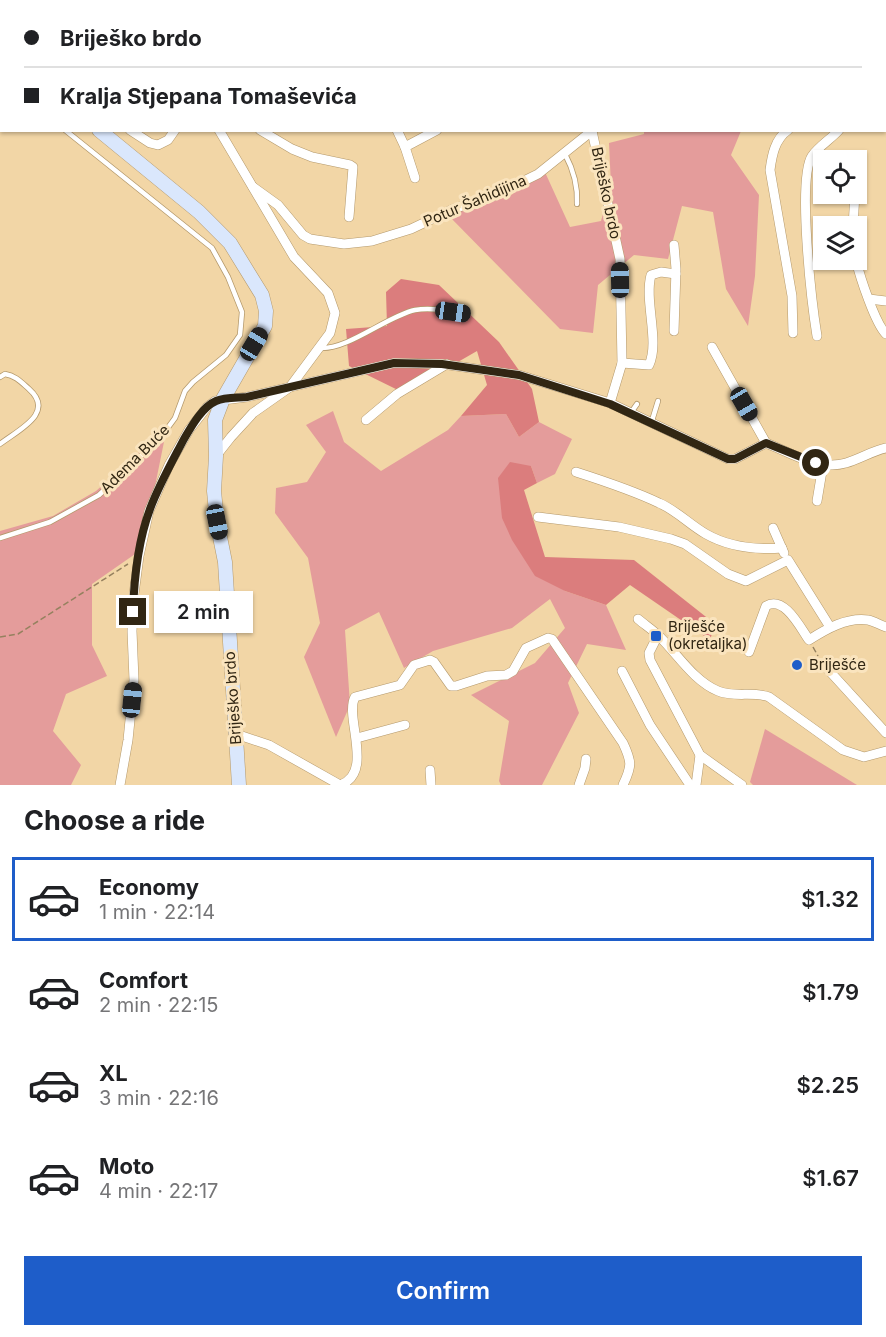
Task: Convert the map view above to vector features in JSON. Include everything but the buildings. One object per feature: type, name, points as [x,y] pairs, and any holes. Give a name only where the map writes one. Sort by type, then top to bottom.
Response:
[{"type":"street","points":[[101,132],[199,212],[230,243],[262,295],[266,311],[265,326],[222,399]]},
{"type":"street","points":[[133,132],[150,143],[158,145],[168,140],[174,132]]},
{"type":"street","name":"Potur Šahidijina","points":[[220,132],[294,257],[327,293],[333,303],[335,313],[330,333],[290,387]]},
{"type":"street","points":[[263,132],[292,149],[312,157],[353,167],[349,217]]},
{"type":"street","points":[[398,132],[415,178]]},
{"type":"street","points":[[405,147],[433,132]]},
{"type":"street","name":"Potur Šahidijina","points":[[250,185],[278,205],[303,235],[310,239],[355,244],[411,230],[453,209],[494,196],[538,174],[591,132]]},
{"type":"street","name":"Briješko brdo","points":[[592,132],[620,259],[622,363],[610,404]]},
{"type":"street","points":[[785,132],[780,136],[772,154],[770,170],[792,296],[793,333]]},
{"type":"street","points":[[817,336],[812,305],[805,183],[811,157],[837,132]]},
{"type":"street","points":[[674,245],[676,255],[674,331]]},
{"type":"street","points":[[858,270],[886,334]]},
{"type":"street","points":[[622,363],[649,365],[652,332],[649,288],[651,275],[662,272],[676,274]]},
{"type":"street","points":[[869,299],[886,301]]},
{"type":"street","points":[[712,347],[766,443],[823,465],[847,463],[886,448]]},
{"type":"street","points":[[120,785],[128,740],[134,680],[132,631],[134,594],[139,556],[149,511],[189,430],[207,406],[214,401],[247,397],[394,363],[447,364],[519,375],[610,404],[728,459],[735,459],[766,443]]},
{"type":"street","points":[[366,420],[397,394],[447,364]]},
{"type":"street","points":[[216,456],[253,413],[290,387]]},
{"type":"street","name":"Briješko brdo","points":[[222,399],[215,420],[214,491],[225,562],[239,785]]},
{"type":"street","points":[[817,501],[823,465]]},
{"type":"street","points":[[576,472],[619,486],[662,504],[707,534],[740,548],[765,550],[782,548]]},
{"type":"street","points":[[538,517],[619,527],[685,544],[728,574],[746,581],[788,560]]},
{"type":"street","points":[[773,528],[788,560],[830,627]]},
{"type":"street","points":[[749,652],[766,606],[774,603],[784,608],[809,639],[830,627],[852,621],[868,620],[886,627]]},
{"type":"street","points":[[638,619],[658,636],[692,672],[712,688],[729,694],[759,693],[769,697],[843,750],[864,757],[886,751]]},
{"type":"street","points":[[658,636],[649,653],[650,660],[700,755],[742,785]]},
{"type":"street","points":[[236,734],[269,745],[340,785],[347,782],[356,766],[357,738],[353,699],[373,691],[400,685],[410,669],[420,662],[430,660],[434,662],[451,686],[487,676],[506,675],[513,671],[526,648],[548,638],[552,639],[623,743],[631,768],[623,785]]},
{"type":"street","points":[[823,664],[886,734]]},
{"type":"street","points":[[622,671],[650,725],[690,785]]},
{"type":"street","points":[[357,738],[405,725]]},
{"type":"street","points":[[696,785],[700,755]]},
{"type":"street","points":[[579,785],[586,759]]},
{"type":"street","points":[[430,770],[430,785]]},
{"type":"lane","name":"Adema Buće","points":[[0,538],[50,522],[99,495],[161,437],[175,418],[184,391],[226,355],[240,335],[242,312],[228,277],[212,248],[68,132]]},
{"type":"lane","points":[[565,154],[571,166],[578,193],[577,204]]},
{"type":"lane","points":[[320,348],[328,348],[361,336],[415,310],[466,314]]},
{"type":"lane","points":[[0,377],[5,374],[15,376],[36,395],[39,406],[37,416],[0,444]]},
{"type":"lane","points":[[651,424],[658,401]]},
{"type":"lane","points":[[630,414],[637,404]]},
{"type":"path","points":[[0,637],[18,634],[139,556]]},
{"type":"path","points":[[809,639],[823,664]]},
{"type":"shaded area","points":[[644,132],[741,132],[731,155],[759,195],[755,276],[748,326],[726,289],[713,212],[682,206],[668,259],[634,255],[598,285],[593,333],[560,329],[447,214],[510,196],[544,170],[570,227],[601,221],[611,186],[609,143],[644,134]]},
{"type":"shaded area","points":[[401,279],[439,285],[499,342],[532,389],[539,422],[519,437],[506,414],[461,416],[487,385],[477,351],[404,393],[349,366],[346,329],[387,326],[386,292]]},
{"type":"shaded area","points":[[333,411],[344,442],[381,471],[448,430],[461,416],[506,414],[519,437],[539,422],[572,439],[555,474],[537,483],[531,466],[502,517],[565,591],[606,605],[626,650],[587,644],[568,683],[579,713],[542,785],[501,785],[499,781],[509,721],[471,695],[535,663],[565,628],[550,599],[512,628],[433,651],[404,668],[379,612],[345,630],[350,705],[336,737],[304,657],[320,623],[308,558],[275,513],[276,488],[307,482],[326,452],[306,425]]},
{"type":"shaded area","points":[[167,427],[150,511],[138,552],[92,584],[92,645],[107,676],[66,694],[53,731],[81,765],[71,785],[0,785],[0,531],[53,516],[96,491]]},
{"type":"shaded area","points":[[510,462],[531,466],[537,483],[524,490],[545,557],[634,560],[715,624],[710,640],[630,585],[606,605],[565,591],[535,576],[512,540],[502,518],[498,478]]},
{"type":"shaded area","points":[[765,729],[857,785],[753,785],[750,782]]},
{"type":"place","name":"Briješće (okretaljka)","points":[[656,636]]},
{"type":"place","name":"Briješće","points":[[797,665]]},
{"type":"route","points":[[133,612],[139,556],[149,511],[189,430],[207,406],[222,399],[247,397],[394,363],[442,364],[519,375],[610,404],[728,459],[735,459],[766,443],[816,463]]}]
